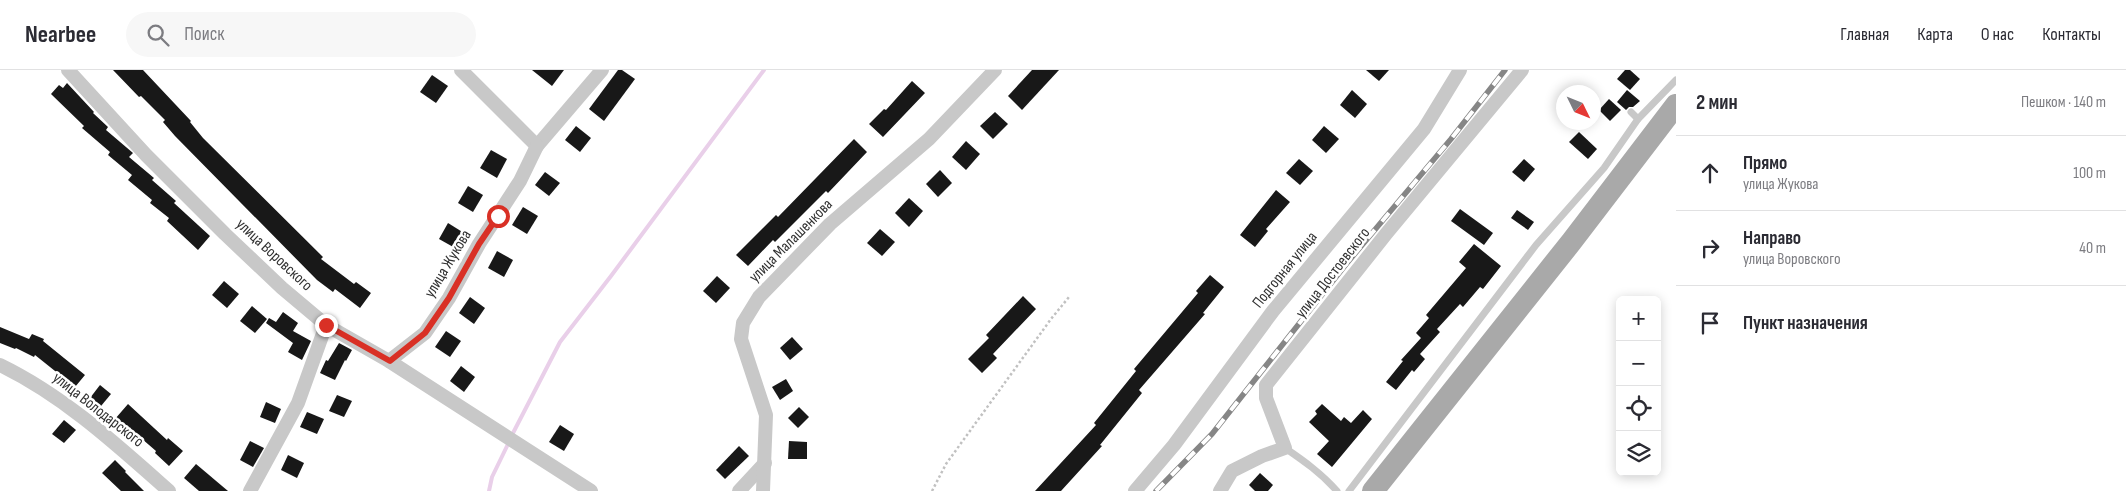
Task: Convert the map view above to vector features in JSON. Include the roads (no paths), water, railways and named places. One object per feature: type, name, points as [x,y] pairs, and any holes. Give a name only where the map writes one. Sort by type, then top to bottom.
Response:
[{"type":"main road","points":[[1373,491],[1572,241],[1676,105]]},
{"type":"street","name":"улица Воровского","points":[[68,70],[146,155],[218,227],[282,288],[326,325],[390,361],[591,491]]},
{"type":"street","points":[[461,70],[537,146]]},
{"type":"street","name":"улица Жукова","points":[[390,361],[425,333],[520,181],[537,146],[602,70]]},
{"type":"street","name":"улица Малашенкова","points":[[763,491],[766,415],[741,339],[743,323],[759,297],[830,224],[929,139],[995,70]]},
{"type":"street","name":"Подгорная улица","points":[[1135,491],[1174,445],[1272,311],[1424,130],[1460,70]]},
{"type":"street","name":"улица Достоевского","points":[[1284,448],[1266,398],[1266,385],[1386,234],[1522,70]]},
{"type":"street","points":[[250,491],[298,403],[326,325]]},
{"type":"street","name":"улица Володарского","points":[[0,365],[20,375],[68,405],[169,491]]},
{"type":"street","points":[[1220,491],[1232,471],[1262,456],[1284,448]]},
{"type":"street","points":[[739,491],[765,463]]},
{"type":"lane","points":[[1349,491],[1536,245],[1604,168],[1638,119],[1676,80]]},
{"type":"lane","points":[[1631,112],[1638,119]]},
{"type":"lane","points":[[1284,448],[1307,462],[1325,477],[1337,491]]},
{"type":"waterway","points":[[512,435],[560,342],[764,70]]},
{"type":"waterway","points":[[489,491],[492,477],[509,442]]},
{"type":"railway","points":[[1156,491],[1212,434],[1347,263],[1451,139],[1505,70]]}]
